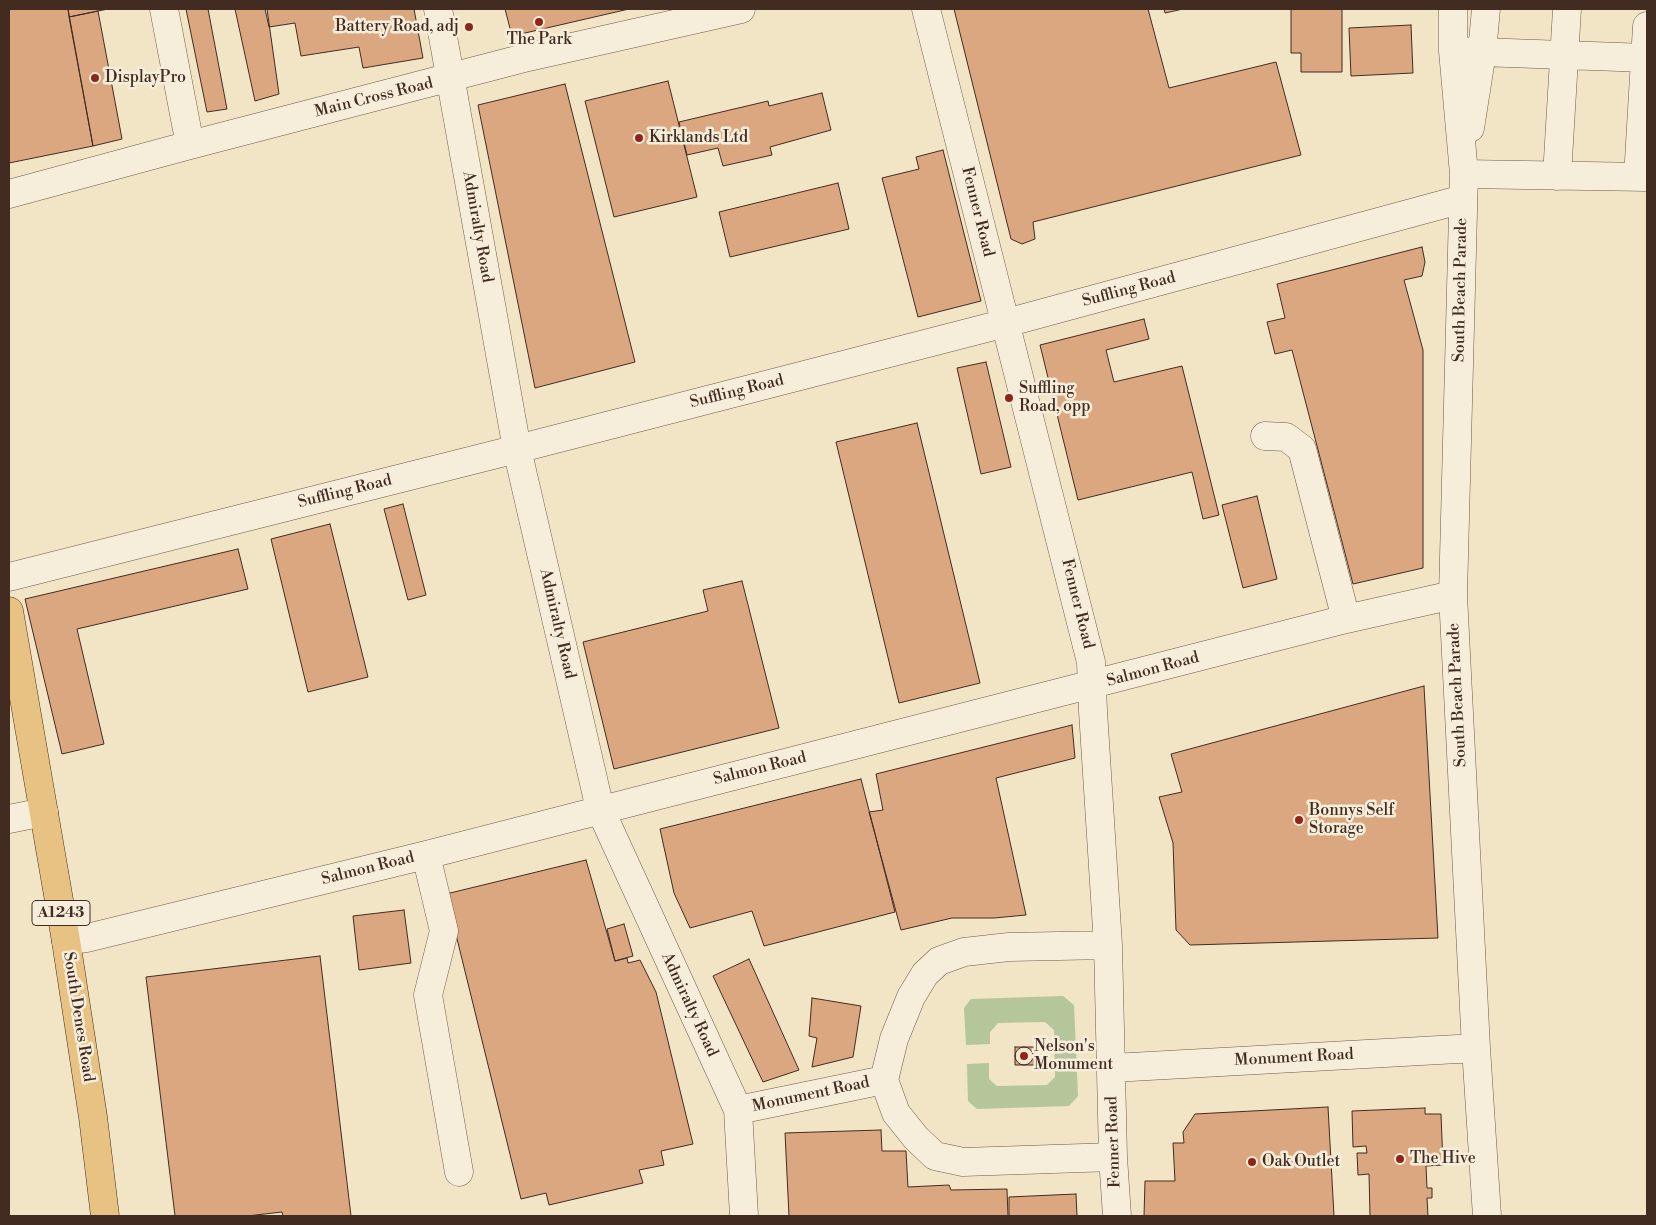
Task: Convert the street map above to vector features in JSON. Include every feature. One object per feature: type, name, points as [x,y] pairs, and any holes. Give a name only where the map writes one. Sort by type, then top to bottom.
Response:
[{"type":"main road","name":"South Denes Road","points":[[9,611],[66,941],[93,1117],[105,1216]]},
{"type":"street","points":[[164,9],[190,145]]},
{"type":"street","name":"Admiralty Road","points":[[438,9],[516,449],[600,809],[738,1110],[744,1216]]},
{"type":"street","name":"Main Cross Road","points":[[9,194],[528,57],[741,9]]},
{"type":"street","name":"Fenner Road","points":[[926,9],[1091,662],[1093,685],[1092,711],[1108,945],[1117,1216]]},
{"type":"street","name":"South Beach Parade","points":[[1453,9],[1463,186],[1454,595],[1476,1048],[1487,1216]]},
{"type":"street","name":"South Beach Parade","points":[[1463,186],[1482,52],[1486,9]]},
{"type":"street","points":[[1557,176],[1567,9]]},
{"type":"street","points":[[1643,177],[1647,26]]},
{"type":"street","points":[[1454,51],[1646,58]]},
{"type":"street","name":"Suffling Road","points":[[9,576],[516,449],[1006,323],[1463,186],[1557,176],[1643,177]]},
{"type":"street","points":[[1265,436],[1286,437],[1302,449],[1346,619]]},
{"type":"street","name":"Salmon Road","points":[[66,941],[87,938],[426,855],[1346,619],[1454,595]]},
{"type":"street","points":[[9,819],[44,812]]},
{"type":"street","points":[[426,855],[444,931],[428,995],[459,1172]]},
{"type":"street","name":"Monument Road","points":[[1108,945],[1008,948],[964,952],[939,961],[925,974],[911,997],[894,1039],[884,1080],[896,1113],[916,1138],[935,1156],[964,1162],[1114,1158]]},
{"type":"street","name":"Monument Road","points":[[1112,1068],[1476,1048]]},
{"type":"street","name":"Monument Road","points":[[738,1110],[884,1080]]},
{"type":"green space","points":[[1063,996],[1074,1005],[1078,1096],[1069,1106],[977,1109],[968,1101],[967,1064],[989,1063],[989,1079],[997,1086],[1047,1085],[1055,1077],[1054,1030],[1045,1022],[998,1023],[990,1032],[990,1044],[966,1045],[964,1008],[971,999]]},
{"type":"building","points":[[9,9],[68,9],[93,146],[9,163]]},
{"type":"building","points":[[68,9],[108,9],[69,17]]},
{"type":"building","points":[[186,9],[208,9],[227,109],[207,112]]},
{"type":"building","points":[[235,9],[267,9],[279,94],[255,101]]},
{"type":"building","points":[[265,9],[414,9],[423,58],[363,68],[359,47],[301,56],[295,23],[269,27]]},
{"type":"building","name":"The Park","points":[[505,9],[629,9],[512,36]]},
{"type":"building","points":[[954,9],[1148,9],[1169,88],[1276,62],[1301,155],[1033,222],[1035,239],[1022,244],[1011,239]]},
{"type":"building","points":[[1164,9],[1183,9],[1165,13]]},
{"type":"building","points":[[1291,9],[1342,9],[1342,72],[1301,72],[1301,53],[1291,53]]},
{"type":"building","name":"DisplayPro","points":[[98,11],[122,139],[93,146],[69,17]]},
{"type":"building","points":[[1411,25],[1413,73],[1351,76],[1349,28]]},
{"type":"building","name":"Kirklands Ltd","points":[[668,81],[697,197],[614,217],[585,101]]},
{"type":"building","points":[[565,84],[635,362],[535,388],[478,105]]},
{"type":"building","points":[[822,93],[831,130],[770,147],[772,155],[723,166],[718,148],[687,155],[679,122],[768,101],[769,106]]},
{"type":"building","points":[[943,150],[981,301],[918,317],[882,178],[919,169],[916,157]]},
{"type":"building","points":[[838,183],[849,229],[730,257],[719,212]]},
{"type":"building","points":[[1422,247],[1425,262],[1422,276],[1404,280],[1423,350],[1423,568],[1353,584],[1292,350],[1275,354],[1267,322],[1285,318],[1277,284]]},
{"type":"building","points":[[1144,319],[1149,339],[1106,350],[1114,382],[1182,366],[1219,515],[1203,519],[1192,472],[1078,500],[1040,345]]},
{"type":"building","points":[[986,362],[1011,467],[981,474],[957,368]]},
{"type":"building","points":[[917,423],[980,683],[899,703],[836,442]]},
{"type":"building","points":[[1257,496],[1277,579],[1243,588],[1222,505]]},
{"type":"building","points":[[403,504],[426,595],[408,600],[384,509]]},
{"type":"building","points":[[330,524],[368,677],[308,692],[271,539]]},
{"type":"building","points":[[238,549],[248,589],[77,629],[104,744],[62,754],[25,599]]},
{"type":"building","points":[[742,581],[779,728],[614,769],[583,642],[708,611],[703,590]]},
{"type":"building","name":"Bonnys Self Storage","points":[[1424,686],[1438,938],[1190,945],[1176,930],[1173,843],[1159,797],[1182,792],[1171,754]]},
{"type":"building","points":[[1072,725],[1075,758],[996,778],[1026,915],[994,918],[952,918],[901,930],[869,812],[883,810],[876,774]]},
{"type":"building","points":[[861,779],[895,912],[764,946],[752,911],[690,928],[674,893],[660,829]]},
{"type":"building","points":[[586,860],[615,961],[627,958],[628,963],[640,960],[656,992],[693,1144],[661,1151],[664,1165],[639,1170],[643,1183],[549,1205],[546,1193],[521,1199],[446,894]]},
{"type":"building","points":[[404,910],[411,963],[359,970],[353,916]]},
{"type":"building","points":[[624,924],[633,956],[615,961],[607,929]]},
{"type":"building","points":[[320,956],[351,1216],[283,1216],[282,1212],[247,1216],[175,1216],[146,977]]},
{"type":"building","points":[[749,959],[799,1070],[763,1082],[713,976]]},
{"type":"building","points":[[812,998],[861,1006],[853,1057],[812,1067],[817,1038],[809,1036]]},
{"type":"building","name":"Nelson's Monument","points":[[1015,1047],[1034,1047],[1034,1065],[1015,1065]]},
{"type":"building","name":"Nelson's Monument","points":[[1024,1047],[1030,1050],[1033,1056],[1030,1062],[1024,1065],[1018,1062],[1015,1056],[1018,1050]]},
{"type":"building","name":"Oak Outlet","points":[[1328,1107],[1334,1216],[1144,1216],[1145,1181],[1175,1181],[1173,1143],[1184,1143],[1183,1132],[1195,1114]]},
{"type":"building","name":"The Hive","points":[[1425,1108],[1425,1114],[1441,1114],[1443,1165],[1426,1166],[1427,1188],[1432,1188],[1432,1198],[1427,1198],[1428,1216],[1370,1216],[1369,1174],[1358,1175],[1357,1153],[1367,1153],[1366,1146],[1353,1147],[1352,1111]]},
{"type":"building","points":[[881,1130],[882,1151],[906,1151],[908,1187],[949,1185],[951,1190],[1007,1189],[1008,1216],[789,1216],[785,1133]]},
{"type":"building","points":[[1076,1194],[1077,1216],[1009,1216],[1009,1197]]},
{"type":"place","name":"The Park","points":[[539,22]]},
{"type":"place","name":"Battery Road, adj","points":[[469,27]]},
{"type":"place","name":"DisplayPro","points":[[95,78]]},
{"type":"place","name":"Kirklands Ltd","points":[[639,138]]},
{"type":"place","name":"Suffling Road, opp","points":[[1009,398]]},
{"type":"place","name":"Bonnys Self Storage","points":[[1299,820]]},
{"type":"place","name":"Nelson's Monument","points":[[1024,1056]]},
{"type":"place","name":"The Hive","points":[[1400,1159]]},
{"type":"place","name":"Oak Outlet","points":[[1252,1162]]}]
